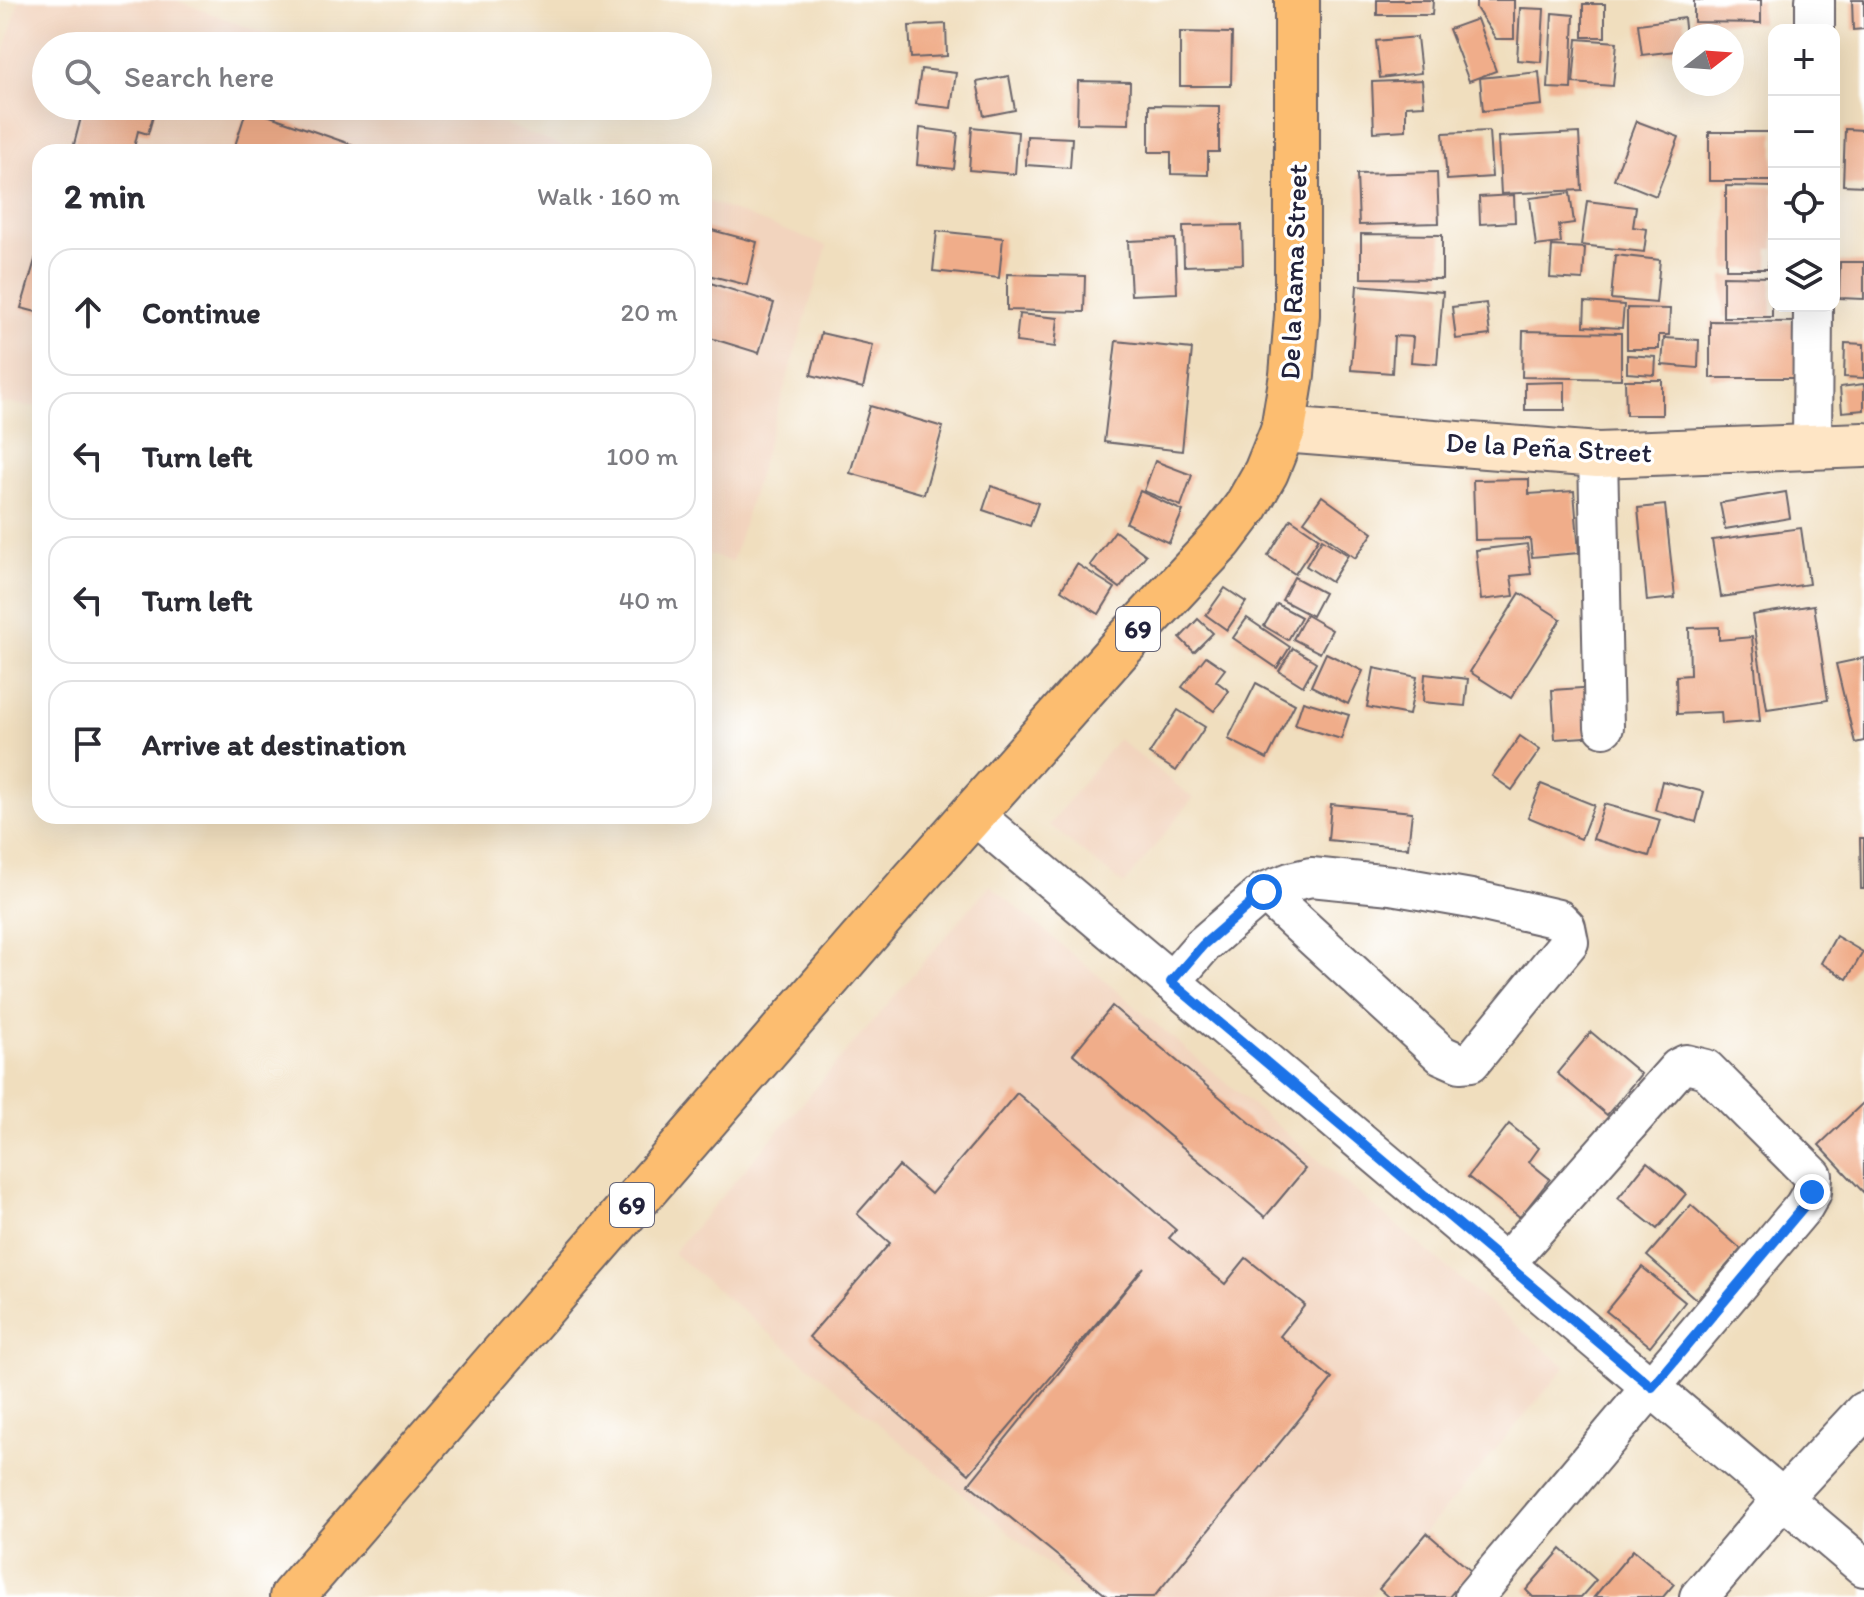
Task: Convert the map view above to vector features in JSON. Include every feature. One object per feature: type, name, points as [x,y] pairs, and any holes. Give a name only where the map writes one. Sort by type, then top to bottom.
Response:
[{"type":"highway","name":"De la Rama Street","points":[[973,814],[1221,540],[1246,507],[1266,472],[1283,430],[1297,315],[1297,0]]},
{"type":"highway","name":"69","points":[[292,1597],[973,814]]},
{"type":"street","points":[[1815,0],[1815,24]]},
{"type":"street","points":[[1812,447],[1813,312]]},
{"type":"street","name":"De la Peña Street","points":[[1283,430],[1598,455],[1864,445]]},
{"type":"street","points":[[1598,455],[1604,727]]},
{"type":"street","points":[[973,814],[1864,1567]]},
{"type":"street","points":[[1171,982],[1203,945],[1264,892],[1311,877],[1391,885],[1558,919],[1566,927],[1569,942],[1471,1062],[1460,1063],[1442,1055],[1264,892]]},
{"type":"street","points":[[1474,1597],[1804,1206],[1812,1192],[1813,1176],[1706,1069],[1686,1064],[1678,1068],[1505,1264]]},
{"type":"street","points":[[1699,1597],[1783,1498],[1864,1411]]},
{"type":"shaded area","points":[[19,0],[176,0],[260,32],[32,32],[32,120],[493,120],[557,144],[32,144],[32,406],[0,403],[0,67]]},
{"type":"shaded area","points":[[712,203],[827,246],[732,562],[712,556]]},
{"type":"shaded area","points":[[1118,739],[1193,798],[1124,885],[1049,825]]},
{"type":"shaded area","points":[[990,885],[1566,1367],[1370,1597],[1087,1597],[673,1253]]},
{"type":"building","points":[[1377,0],[1433,0],[1432,15],[1377,15]]},
{"type":"building","points":[[1476,0],[1514,0],[1514,39],[1496,39],[1476,8]]},
{"type":"building","points":[[1694,0],[1761,0],[1761,23],[1694,22]]},
{"type":"building","points":[[1852,0],[1864,0],[1864,29],[1853,30]]},
{"type":"building","points":[[1583,4],[1605,4],[1605,37],[1583,37]]},
{"type":"building","points":[[1520,8],[1544,9],[1541,62],[1517,60]]},
{"type":"building","points":[[1552,13],[1574,15],[1571,89],[1548,88]]},
{"type":"building","points":[[1684,18],[1685,24],[1672,24],[1672,51],[1642,55],[1638,24]]},
{"type":"building","points":[[1477,19],[1496,71],[1469,81],[1449,29]]},
{"type":"building","points":[[946,24],[947,56],[911,58],[909,26]]},
{"type":"building","points":[[1180,32],[1232,33],[1231,86],[1180,86]]},
{"type":"building","points":[[1417,37],[1421,73],[1380,78],[1376,41]]},
{"type":"building","points":[[1577,39],[1617,42],[1613,86],[1573,83]]},
{"type":"building","points":[[921,69],[956,73],[951,108],[916,104]]},
{"type":"building","points":[[1539,72],[1542,105],[1483,111],[1480,78]]},
{"type":"building","points":[[1009,76],[1015,110],[984,116],[977,82]]},
{"type":"building","points":[[1422,80],[1424,105],[1406,106],[1406,130],[1374,132],[1372,82]]},
{"type":"building","points":[[1078,81],[1130,82],[1129,124],[1077,123]]},
{"type":"building","points":[[1149,105],[1219,106],[1219,152],[1208,152],[1208,175],[1171,174],[1171,152],[1149,152]]},
{"type":"building","points":[[80,120],[152,120],[148,134],[138,131],[135,144],[74,144]]},
{"type":"building","points":[[243,120],[281,120],[350,144],[236,144]]},
{"type":"building","points":[[1636,121],[1679,137],[1656,196],[1614,179]]},
{"type":"building","points":[[972,127],[1018,132],[1015,174],[969,170]]},
{"type":"building","points":[[920,128],[958,133],[954,169],[917,165]]},
{"type":"building","points":[[1845,129],[1864,130],[1864,186],[1843,185]]},
{"type":"building","points":[[1489,131],[1492,177],[1447,180],[1443,133]]},
{"type":"building","points":[[1709,132],[1768,132],[1768,181],[1709,181]]},
{"type":"building","points":[[1579,133],[1582,190],[1501,194],[1498,137]]},
{"type":"building","points":[[1027,136],[1072,138],[1070,168],[1026,165]]},
{"type":"building","points":[[1437,172],[1439,223],[1359,225],[1357,174]]},
{"type":"building","points":[[1726,186],[1768,187],[1768,269],[1726,269]]},
{"type":"building","points":[[1570,193],[1574,223],[1559,225],[1561,243],[1536,246],[1530,198]]},
{"type":"building","points":[[1514,195],[1515,222],[1480,224],[1479,197]]},
{"type":"building","points":[[1587,201],[1636,207],[1633,227],[1647,229],[1644,252],[1581,245]]},
{"type":"building","points":[[1242,225],[1243,264],[1184,266],[1183,226]]},
{"type":"building","points":[[712,230],[757,242],[747,285],[712,276]]},
{"type":"building","points":[[937,231],[1003,238],[999,278],[933,271]]},
{"type":"building","points":[[1361,234],[1442,235],[1442,279],[1361,278]]},
{"type":"building","points":[[1175,239],[1177,293],[1131,295],[1128,241]]},
{"type":"building","points":[[1552,246],[1585,248],[1583,280],[1550,278]]},
{"type":"building","points":[[1615,255],[1660,260],[1656,303],[1611,299]]},
{"type":"building","points":[[1840,262],[1864,262],[1864,299],[1840,298]]},
{"type":"building","points":[[32,270],[32,311],[21,308]]},
{"type":"building","points":[[1007,274],[1085,276],[1084,312],[1007,310]]},
{"type":"building","points":[[1723,276],[1768,277],[1768,312],[1772,312],[1772,317],[1723,317]]},
{"type":"building","points":[[712,284],[774,303],[759,353],[712,338]]},
{"type":"building","points":[[1357,285],[1443,292],[1437,364],[1411,362],[1413,337],[1394,336],[1392,373],[1351,370]]},
{"type":"building","points":[[1585,302],[1624,305],[1622,328],[1584,326]]},
{"type":"building","points":[[1486,303],[1490,335],[1456,339],[1452,307]]},
{"type":"building","points":[[1627,308],[1670,309],[1669,335],[1659,335],[1659,349],[1627,349]]},
{"type":"building","points":[[1019,314],[1058,318],[1055,347],[1016,342]]},
{"type":"building","points":[[1710,321],[1797,322],[1796,378],[1710,378]]},
{"type":"building","points":[[1523,331],[1621,333],[1621,379],[1522,377]]},
{"type":"building","points":[[821,333],[873,345],[863,388],[811,375]]},
{"type":"building","points":[[1664,338],[1699,340],[1698,368],[1662,365]]},
{"type":"building","points":[[1116,341],[1192,349],[1182,451],[1104,442]]},
{"type":"building","points":[[1845,343],[1864,344],[1864,378],[1844,377]]},
{"type":"building","points":[[1627,355],[1656,357],[1655,375],[1627,373]]},
{"type":"building","points":[[1625,380],[1662,380],[1662,415],[1626,415]]},
{"type":"building","points":[[1565,382],[1565,410],[1525,410],[1525,383]]},
{"type":"building","points":[[1864,384],[1864,410],[1842,412],[1840,387]]},
{"type":"building","points":[[870,406],[943,427],[924,494],[850,473]]},
{"type":"building","points":[[1155,461],[1192,475],[1181,506],[1144,491]]},
{"type":"building","points":[[1529,479],[1529,494],[1574,491],[1579,553],[1532,557],[1530,539],[1475,540],[1473,480]]},
{"type":"building","points":[[991,486],[1038,503],[1030,526],[983,510]]},
{"type":"building","points":[[1140,491],[1183,511],[1169,543],[1126,523]]},
{"type":"building","points":[[1786,492],[1790,518],[1725,529],[1720,503]]},
{"type":"building","points":[[1322,496],[1373,533],[1355,558],[1304,521]]},
{"type":"building","points":[[1665,505],[1675,598],[1647,601],[1638,508]]},
{"type":"building","points":[[1291,519],[1319,538],[1295,574],[1268,556]]},
{"type":"building","points":[[1801,528],[1809,584],[1721,597],[1712,540]]},
{"type":"building","points":[[1115,531],[1146,555],[1120,588],[1090,565]]},
{"type":"building","points":[[1322,539],[1348,555],[1331,582],[1306,566]]},
{"type":"building","points":[[1527,544],[1531,574],[1511,576],[1514,596],[1481,600],[1476,550]]},
{"type":"building","points":[[1077,564],[1115,588],[1099,614],[1061,590]]},
{"type":"building","points":[[1294,577],[1324,593],[1312,616],[1282,600]]},
{"type":"building","points":[[1225,588],[1246,602],[1227,630],[1206,615]]},
{"type":"building","points":[[1520,593],[1561,619],[1511,698],[1470,672]]},
{"type":"building","points":[[1277,604],[1301,617],[1288,640],[1264,626]]},
{"type":"building","points":[[1814,605],[1828,700],[1767,709],[1752,615]]},
{"type":"building","points":[[1306,615],[1332,630],[1320,653],[1293,639]]},
{"type":"building","points":[[1247,618],[1290,647],[1277,668],[1233,638]]},
{"type":"building","points":[[1198,619],[1213,633],[1194,652],[1180,638]]},
{"type":"building","points":[[1719,627],[1719,640],[1752,637],[1760,721],[1722,724],[1721,712],[1677,714],[1676,676],[1690,675],[1689,628]]},
{"type":"building","points":[[1293,648],[1316,662],[1303,686],[1279,671]]},
{"type":"building","points":[[1326,653],[1363,671],[1348,704],[1311,686]]},
{"type":"building","points":[[1206,656],[1225,669],[1216,681],[1229,691],[1214,711],[1182,687]]},
{"type":"building","points":[[1864,658],[1864,741],[1855,743],[1836,664]]},
{"type":"building","points":[[1374,668],[1417,677],[1409,715],[1367,707]]},
{"type":"building","points":[[1425,674],[1468,679],[1465,706],[1423,702]]},
{"type":"building","points":[[1256,683],[1295,704],[1267,759],[1228,739]]},
{"type":"building","points":[[1597,687],[1600,736],[1555,739],[1552,690]]},
{"type":"building","points":[[1303,701],[1349,715],[1341,739],[1295,725]]},
{"type":"building","points":[[1178,710],[1205,727],[1176,771],[1149,754]]},
{"type":"building","points":[[1520,736],[1540,750],[1512,790],[1492,776]]},
{"type":"building","points":[[1662,781],[1704,792],[1696,822],[1655,810]]},
{"type":"building","points":[[1541,784],[1594,805],[1581,839],[1528,817]]},
{"type":"building","points":[[1331,804],[1412,812],[1408,848],[1328,840]]},
{"type":"building","points":[[1604,804],[1660,820],[1649,856],[1593,839]]},
{"type":"building","points":[[1860,838],[1864,838],[1864,889],[1861,889]]},
{"type":"building","points":[[1836,936],[1863,952],[1847,979],[1821,963]]},
{"type":"building","points":[[1112,1006],[1305,1169],[1265,1217],[1073,1054]]},
{"type":"building","points":[[1591,1032],[1641,1074],[1607,1115],[1557,1073]]},
{"type":"building","points":[[1017,1093],[1176,1230],[1169,1238],[1225,1284],[1246,1258],[1305,1305],[1280,1336],[1332,1379],[1154,1597],[1108,1597],[969,1484],[1144,1267],[969,1474],[809,1337],[890,1243],[857,1214],[899,1166],[931,1194]]},
{"type":"building","points":[[1864,1102],[1864,1193],[1819,1145]]},
{"type":"building","points":[[1509,1124],[1539,1148],[1529,1162],[1550,1179],[1520,1217],[1468,1177]]},
{"type":"building","points":[[1647,1162],[1686,1194],[1657,1229],[1618,1198]]},
{"type":"building","points":[[1691,1205],[1741,1249],[1697,1300],[1647,1256]]},
{"type":"building","points":[[1642,1267],[1685,1302],[1650,1346],[1606,1311]]},
{"type":"building","points":[[1427,1533],[1471,1571],[1449,1597],[1388,1597],[1379,1589]]},
{"type":"building","points":[[1561,1549],[1596,1580],[1581,1597],[1533,1597],[1526,1590]]},
{"type":"building","points":[[1633,1550],[1674,1584],[1663,1597],[1594,1597]]},
{"type":"route","points":[[1264,892],[1203,945],[1171,982],[1652,1387],[1804,1206],[1812,1192]]}]
